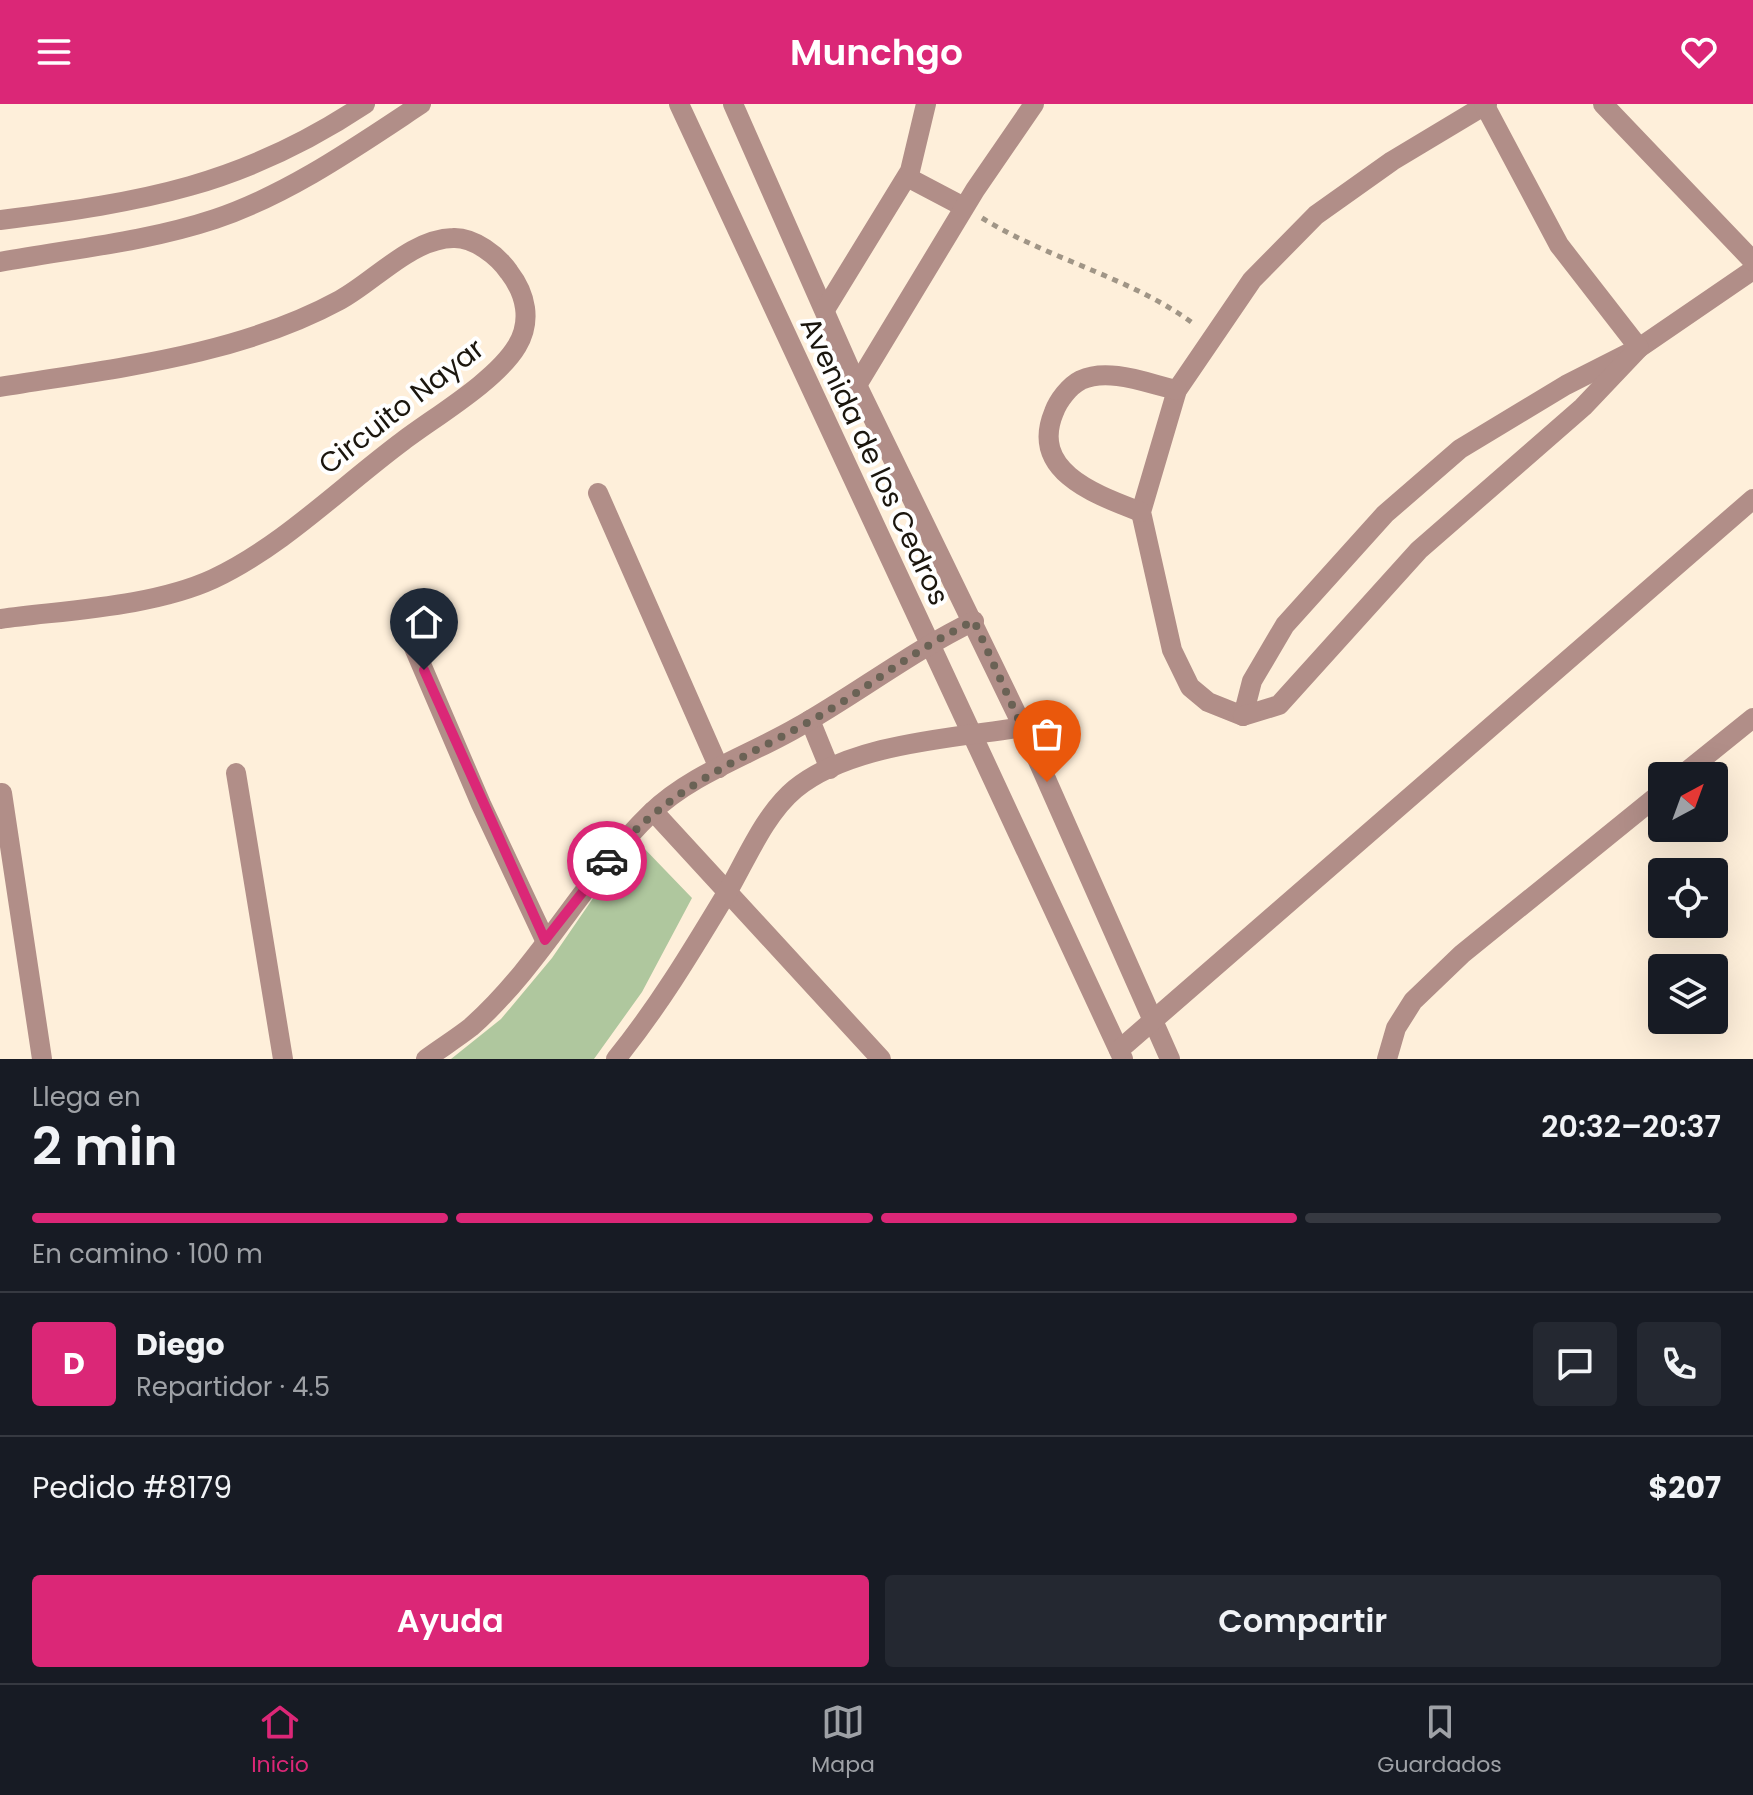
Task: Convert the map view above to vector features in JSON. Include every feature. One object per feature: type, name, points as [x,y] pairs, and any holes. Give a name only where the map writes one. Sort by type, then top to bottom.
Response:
[{"type":"street","points":[[0,220],[144,200],[233,175],[277,156],[365,104]]},
{"type":"street","points":[[0,262],[162,233],[215,219],[267,197],[346,154],[421,104]]},
{"type":"street","name":"Avenida de los Cedros","points":[[679,104],[1121,1055]]},
{"type":"street","name":"Avenida de los Cedros","points":[[733,104],[826,308],[857,385],[1023,727],[1170,1059]]},
{"type":"street","points":[[826,308],[907,177],[926,104]]},
{"type":"street","points":[[857,385],[964,207],[1034,104]]},
{"type":"street","points":[[1485,104],[1559,245],[1639,348],[1583,407],[1419,550],[1279,705],[1243,716],[1208,702],[1190,687],[1172,650],[1141,512],[1177,390],[1252,280],[1316,215],[1392,161],[1485,104]]},
{"type":"street","points":[[1603,104],[1753,261]]},
{"type":"street","points":[[907,177],[964,207]]},
{"type":"street","name":"Circuito Nayar","points":[[0,387],[226,346],[282,328],[342,299],[420,247],[454,238],[481,246],[502,261],[521,287],[527,319],[517,346],[484,380],[274,542],[211,580],[142,600],[0,619]]},
{"type":"street","points":[[1243,716],[1252,681],[1285,625],[1385,514],[1460,449],[1566,385],[1639,348],[1753,270]]},
{"type":"street","points":[[1141,512],[1086,490],[1055,463],[1047,429],[1058,400],[1081,380],[1114,376],[1177,390]]},
{"type":"street","points":[[598,493],[719,768]]},
{"type":"street","points":[[1121,1055],[1154,1022],[1753,499]]},
{"type":"street","points":[[426,1059],[471,1026],[515,980],[614,852],[653,811],[719,768],[810,720],[928,643],[974,621]]},
{"type":"street","points":[[412,643],[545,940]]},
{"type":"street","points":[[1698,762],[1753,718]]},
{"type":"street","points":[[810,720],[830,769]]},
{"type":"street","points":[[616,1059],[657,1006],[769,821],[795,789],[830,769],[911,741],[1023,727]]},
{"type":"street","points":[[236,773],[283,1059]]},
{"type":"street","points":[[2,793],[42,1059]]},
{"type":"street","points":[[1387,1059],[1396,1028],[1413,1001],[1462,954],[1648,803]]},
{"type":"street","points":[[653,811],[881,1059]]},
{"type":"path","points":[[964,207],[1008,234],[1137,289],[1178,312],[1211,336]]},
{"type":"green space","points":[[639,843],[692,898],[642,992],[594,1059],[451,1059],[501,1019],[552,958],[600,888]]},
{"type":"way so far","points":[[607,861],[653,811],[685,788],[777,740],[844,701],[928,643],[974,621],[1047,782]]},
{"type":"route","points":[[424,670],[481,804],[545,940],[607,861]]}]
